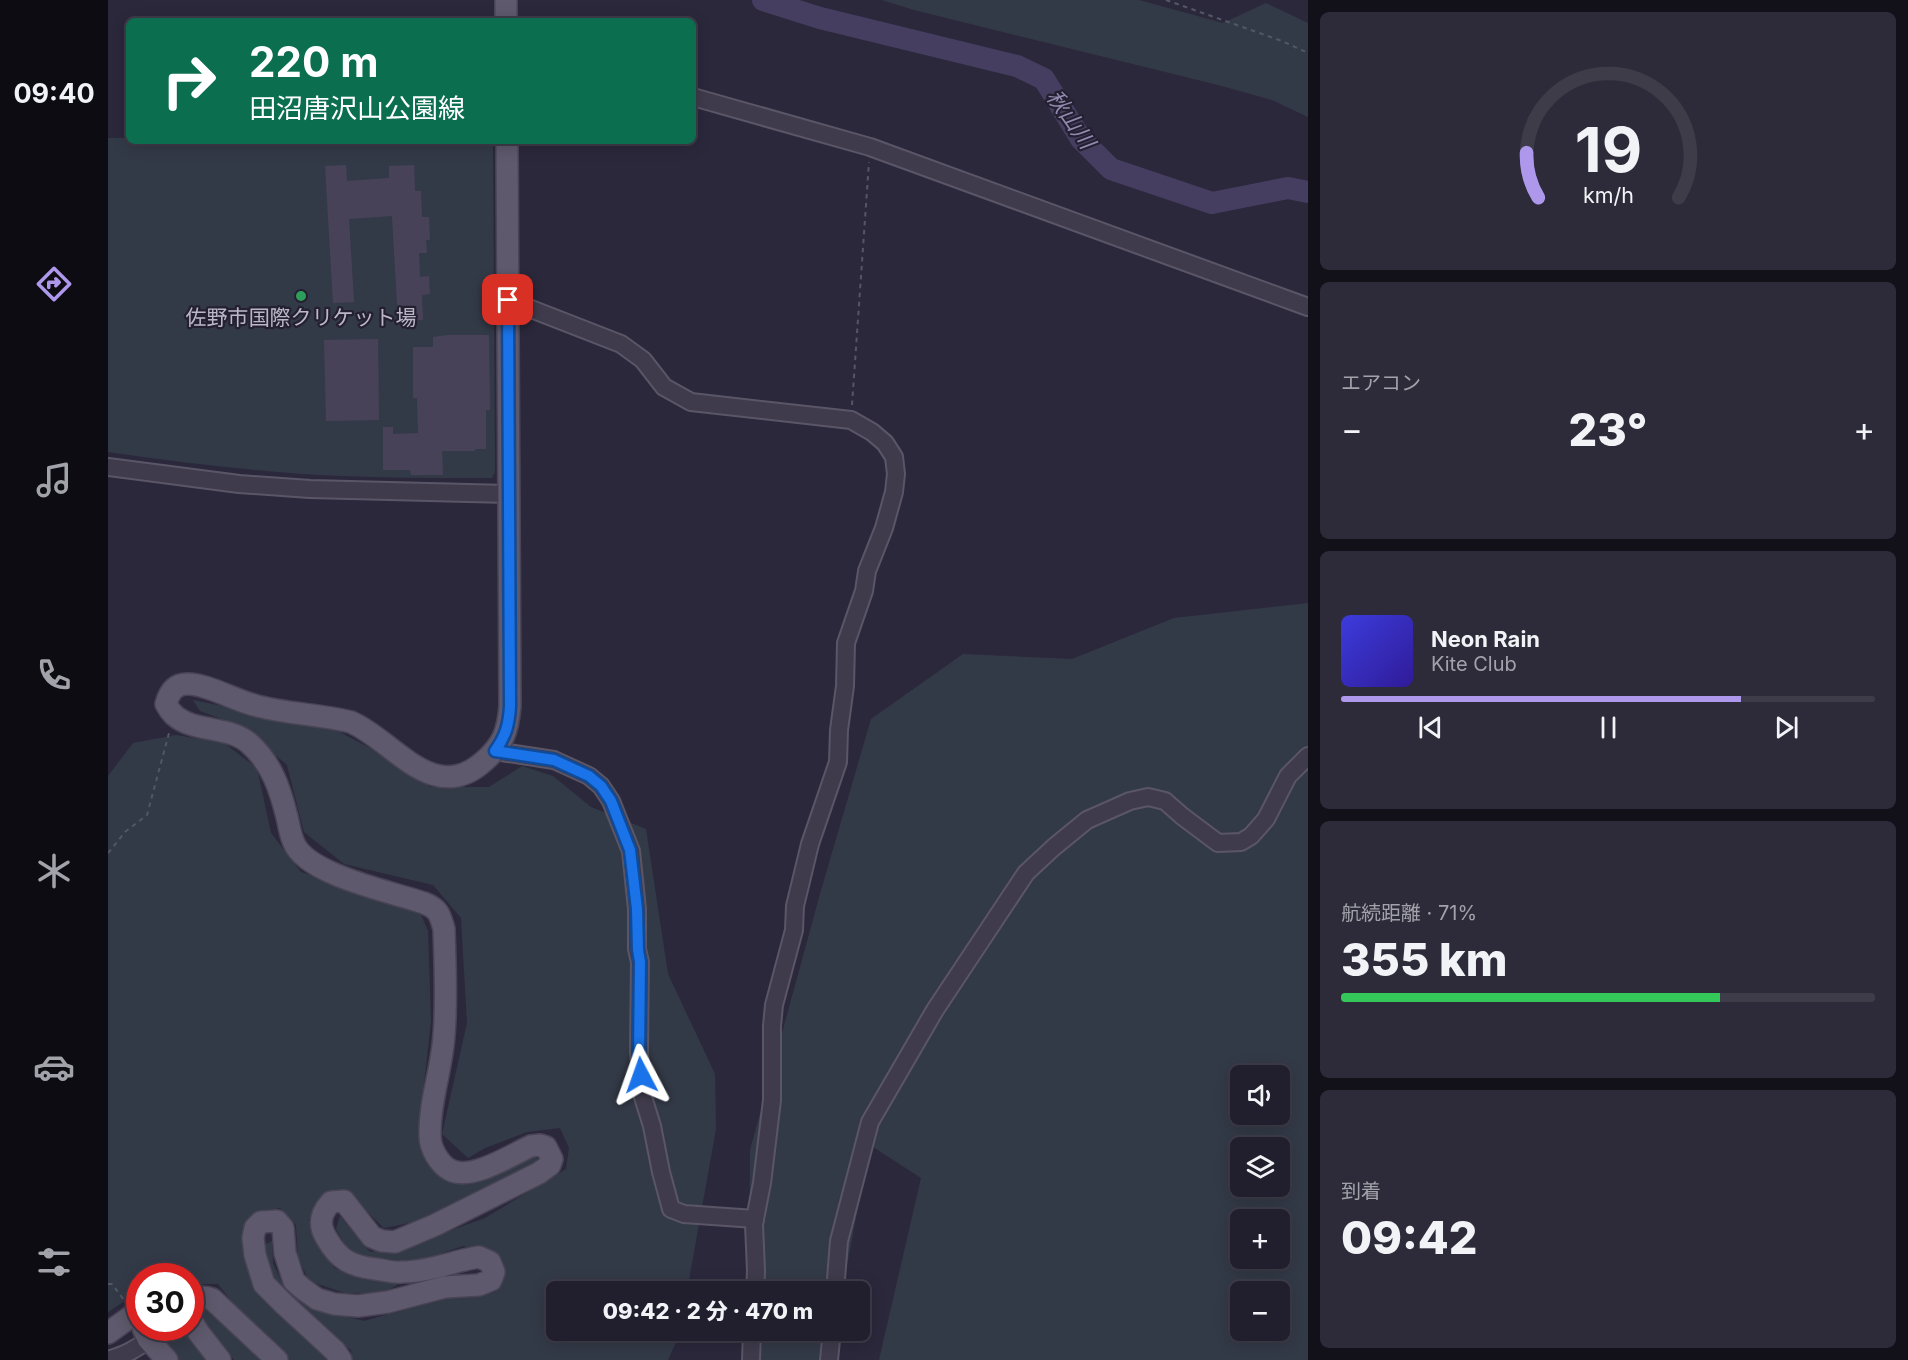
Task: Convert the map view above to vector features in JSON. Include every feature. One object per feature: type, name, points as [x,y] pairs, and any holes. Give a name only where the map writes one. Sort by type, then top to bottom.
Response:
[{"type":"main road","points":[[341,1360],[335,1351],[264,1284],[255,1255],[253,1238],[255,1228],[261,1222],[277,1221],[283,1228],[285,1253],[294,1281],[317,1299],[334,1304],[358,1306],[388,1302],[445,1287],[479,1285],[490,1280],[494,1272],[490,1262],[479,1257],[401,1273],[354,1266],[341,1257],[323,1234],[322,1211],[331,1202],[344,1201],[372,1237],[395,1242],[435,1225],[539,1173],[550,1164],[552,1159],[546,1146],[540,1144],[475,1172],[452,1171],[442,1164],[430,1138],[432,1108],[444,1036],[444,929],[439,914],[434,907],[424,903],[328,872],[313,864],[301,854],[294,844],[280,790],[270,766],[261,755],[248,742],[234,734],[189,723],[175,716],[165,705],[168,694],[176,686],[200,685],[252,705],[351,722],[365,728],[420,770],[433,775],[449,776],[466,772],[482,764],[503,740],[509,725],[510,706],[507,144]]},
{"type":"main road","points":[[204,1297],[212,1299],[277,1360]]},
{"type":"main road","points":[[108,1333],[126,1319]]},
{"type":"main road","points":[[204,1339],[220,1360]]},
{"type":"main road","points":[[153,1341],[167,1360]]},
{"type":"street","points":[[696,98],[870,147],[1308,307]]},
{"type":"street","points":[[508,300],[621,344],[643,360],[664,387],[691,402],[851,420],[872,432],[885,443],[894,457],[896,474],[894,492],[846,643],[845,686],[839,730],[838,762],[810,844],[795,906],[794,930],[774,1005],[772,1100],[762,1183],[755,1219],[755,1281]]},
{"type":"street","points":[[108,467],[239,484],[310,489],[508,495]]},
{"type":"street","points":[[495,751],[554,760],[589,776],[601,786],[611,801],[630,850],[640,962],[639,1053],[643,1097],[671,1209],[684,1214],[755,1219]]},
{"type":"street","points":[[836,1281],[839,1241],[870,1122],[935,1010],[1026,873],[1087,820],[1130,801],[1148,797],[1166,801],[1218,843],[1241,842],[1251,836],[1266,819],[1287,776],[1308,756]]},
{"type":"street","points":[[108,1360],[139,1348],[140,1341]]},
{"type":"street","points":[[750,1360],[751,1341]]},
{"type":"street","points":[[829,1360],[831,1341]]},
{"type":"path","points":[[1166,0],[1282,40],[1308,52]]},
{"type":"path","points":[[851,420],[870,147]]},
{"type":"path","points":[[108,852],[125,832],[147,815],[175,716]]},
{"type":"path","points":[[108,1284],[112,1284],[126,1303]]},
{"type":"shaded area","points":[[882,0],[1139,0],[1223,23],[1266,3],[1308,23],[1308,117],[1272,100],[1218,85],[914,10]]},
{"type":"shaded area","name":"佐野市国際クリケット場","points":[[108,138],[126,138],[126,144],[493,144],[495,472],[492,478],[365,477],[290,473],[108,452]]},
{"type":"shaded area","points":[[1308,603],[1308,1360],[879,1360],[921,1178],[870,1145],[844,1281],[749,1281],[750,1150],[820,894],[871,719],[963,654],[1072,659],[1174,618]]},
{"type":"shaded area","points":[[193,700],[332,728],[370,748],[430,787],[489,787],[522,766],[553,776],[591,807],[646,829],[668,974],[715,1074],[716,1129],[689,1281],[546,1281],[546,1341],[677,1341],[668,1360],[352,1360],[351,1350],[310,1321],[266,1276],[260,1247],[272,1241],[273,1264],[286,1290],[311,1308],[364,1321],[450,1297],[495,1292],[505,1273],[492,1251],[463,1246],[421,1260],[389,1260],[350,1254],[336,1229],[340,1216],[370,1252],[411,1245],[485,1218],[566,1169],[569,1148],[560,1128],[527,1132],[485,1148],[468,1158],[442,1134],[467,1023],[461,918],[433,885],[344,864],[304,832],[287,765],[243,727],[200,711]]},
{"type":"shaded area","points":[[176,735],[224,743],[257,768],[271,833],[301,872],[419,910],[428,931],[431,1021],[419,1129],[428,1164],[455,1181],[526,1156],[536,1156],[538,1161],[529,1171],[415,1222],[384,1228],[348,1194],[327,1198],[309,1220],[334,1268],[366,1280],[405,1280],[384,1293],[345,1293],[309,1281],[298,1257],[296,1225],[280,1208],[259,1213],[248,1260],[330,1360],[290,1360],[248,1323],[218,1284],[204,1284],[204,1263],[126,1263],[126,1300],[108,1312],[108,776],[133,743]]},
{"type":"shaded area","points":[[206,1306],[264,1360],[234,1360],[204,1325]]},
{"type":"shaded area","points":[[160,1341],[192,1341],[206,1360],[178,1360]]},
{"type":"shaded area","points":[[749,1341],[833,1341],[830,1360],[749,1360]]},
{"type":"building","points":[[346,165],[347,181],[389,178],[389,166],[414,165],[415,191],[421,191],[422,217],[429,217],[430,240],[426,240],[427,253],[419,253],[420,277],[429,276],[430,294],[422,295],[423,320],[398,321],[392,216],[349,219],[354,302],[333,303],[325,166]]},
{"type":"building","points":[[489,335],[490,410],[486,410],[486,449],[442,451],[443,475],[411,475],[410,470],[383,470],[383,427],[393,427],[393,434],[418,433],[417,398],[413,398],[413,347],[433,347],[433,337]]},
{"type":"building","points":[[378,339],[379,420],[326,421],[324,340]]},
{"type":"waterway","name":"秋山川","points":[[763,0],[820,18],[1017,66],[1044,79],[1081,139],[1111,169],[1212,203],[1288,188],[1308,192]]},
{"type":"place","name":"佐野市国際クリケット場","points":[[301,296]]},
{"type":"route","points":[[508,300],[510,706],[509,725],[503,740],[495,751],[554,760],[589,776],[601,786],[611,801],[630,850],[637,909],[641,1075]]}]
